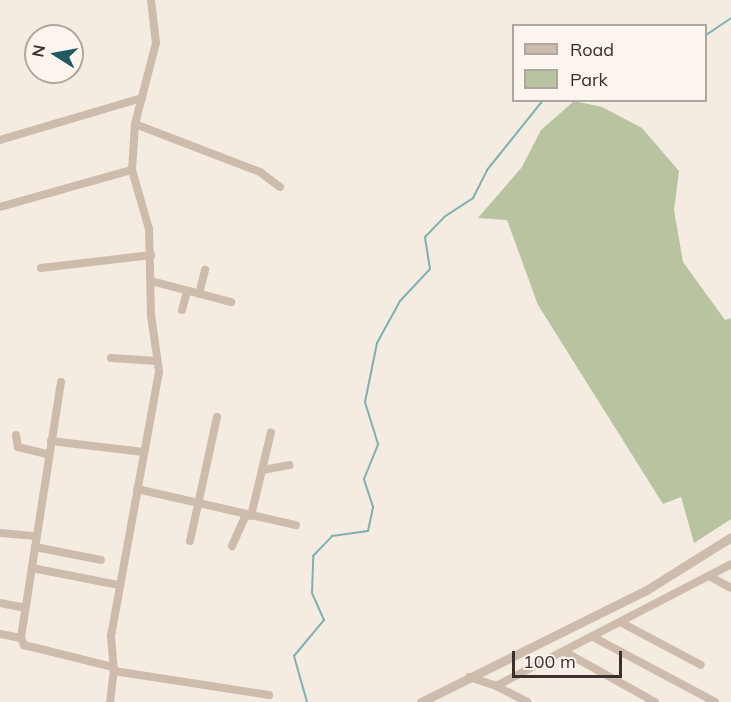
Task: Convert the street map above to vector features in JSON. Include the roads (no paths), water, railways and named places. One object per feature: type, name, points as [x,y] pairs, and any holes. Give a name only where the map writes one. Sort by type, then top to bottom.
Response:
[{"type":"street","points":[[110,702],[114,669],[110,645],[159,371],[151,255],[142,201],[132,170],[135,124],[156,43],[151,0]]},
{"type":"street","points":[[0,140],[142,98]]},
{"type":"street","points":[[135,124],[260,172],[280,188]]},
{"type":"street","points":[[0,207],[132,170]]},
{"type":"street","points":[[41,268],[151,255]]},
{"type":"street","points":[[199,294],[205,270]]},
{"type":"street","points":[[151,281],[231,302]]},
{"type":"street","points":[[182,310],[187,291]]},
{"type":"street","points":[[111,357],[157,361]]},
{"type":"street","points":[[61,382],[25,608],[21,638],[24,645],[114,669],[269,695]]},
{"type":"street","points":[[190,541],[196,504],[217,417]]},
{"type":"street","points":[[232,546],[248,515],[271,432]]},
{"type":"street","points":[[16,435],[18,447],[49,455]]},
{"type":"street","points":[[51,441],[143,452]]},
{"type":"street","points":[[262,470],[290,465]]},
{"type":"street","points":[[137,489],[296,525]]},
{"type":"street","points":[[0,533],[36,536]]},
{"type":"street","points":[[421,702],[645,591],[731,537]]},
{"type":"street","points":[[34,546],[101,560]]},
{"type":"street","points":[[496,686],[593,638],[731,564]]},
{"type":"street","points":[[32,568],[119,585]]},
{"type":"street","points":[[709,576],[731,588]]},
{"type":"street","points":[[0,603],[25,608]]},
{"type":"street","points":[[622,622],[701,665]]},
{"type":"street","points":[[0,634],[21,638]]},
{"type":"street","points":[[593,638],[715,702]]},
{"type":"street","points":[[565,652],[655,702]]},
{"type":"street","points":[[469,677],[496,686],[527,702]]},
{"type":"waterway","points":[[707,34],[731,18]]},
{"type":"waterway","points":[[307,702],[294,656],[324,620],[312,593],[313,556],[332,536],[368,531],[373,507],[364,479],[378,444],[365,402],[377,343],[400,301],[430,269],[425,237],[444,217],[473,198],[487,170],[541,102]]}]
